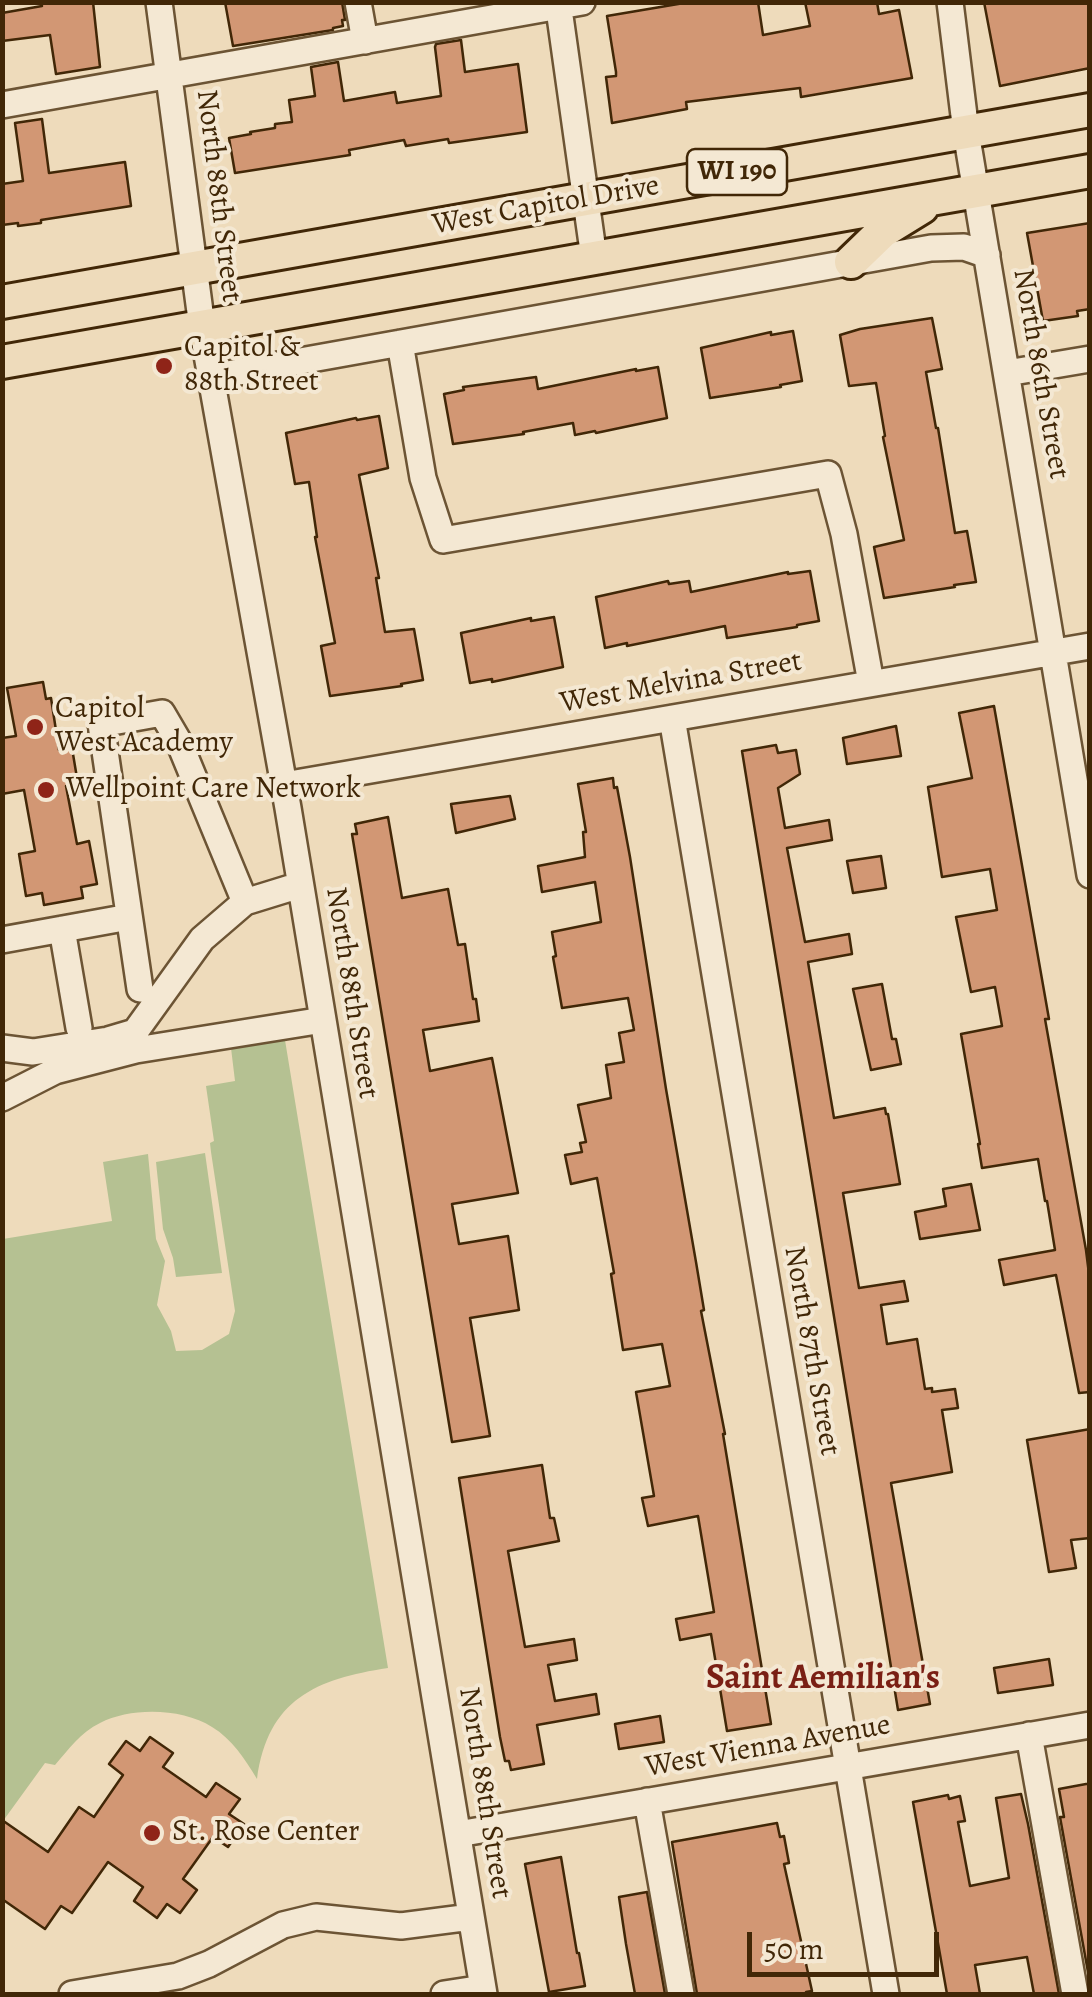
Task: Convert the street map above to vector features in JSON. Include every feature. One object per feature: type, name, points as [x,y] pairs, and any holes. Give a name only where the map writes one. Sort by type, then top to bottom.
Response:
[{"type":"main road","name":"West Capitol Drive","points":[[2,302],[1090,110]]},
{"type":"main road","name":"West Capitol Drive","points":[[2,362],[1090,171]]},
{"type":"main road","points":[[851,262],[882,231],[940,198]]},
{"type":"street","name":"North 88th Street","points":[[159,2],[202,327],[284,785],[484,1991]]},
{"type":"street","points":[[358,2],[364,41]]},
{"type":"street","name":"North 86th Street","points":[[950,2],[966,132],[1090,875]]},
{"type":"street","points":[[2,105],[566,4],[594,258]]},
{"type":"street","points":[[211,377],[942,246],[964,247],[987,255]]},
{"type":"street","points":[[400,344],[423,478],[443,540],[828,474],[844,534],[872,683]]},
{"type":"street","points":[[1007,373],[1090,359]]},
{"type":"street","name":"West Melvina Street","points":[[284,785],[1090,646]]},
{"type":"street","points":[[140,989],[101,724],[162,713],[179,742],[246,902]]},
{"type":"street","name":"North 87th Street","points":[[672,718],[886,1994]]},
{"type":"street","points":[[2,1048],[33,1052],[135,1032],[202,940],[246,902],[300,884]]},
{"type":"street","points":[[2,940],[129,917]]},
{"type":"street","points":[[62,929],[78,1028]]},
{"type":"street","points":[[2,1098],[55,1071],[121,1053],[322,1020]]},
{"type":"street","name":"West Vienna Avenue","points":[[458,1834],[1090,1725]]},
{"type":"street","points":[[1029,1735],[1075,1994]]},
{"type":"street","points":[[647,1801],[681,1994]]},
{"type":"street","points":[[72,1994],[178,1976],[283,1925],[316,1917],[401,1926],[471,1917]]},
{"type":"street","points":[[444,1994],[484,1991]]},
{"type":"green space","points":[[284,1034],[388,1668],[339,1679],[300,1698],[272,1729],[257,1779],[232,1743],[200,1721],[156,1712],[112,1718],[87,1731],[55,1765],[45,1763],[3,1821],[3,1239],[112,1221],[103,1162],[148,1154],[156,1239],[165,1261],[157,1305],[171,1331],[176,1351],[202,1350],[229,1334],[235,1311],[211,1152],[210,1143],[214,1141],[206,1086],[235,1081],[231,1048],[235,1042]]},
{"type":"green space","points":[[205,1153],[222,1273],[176,1277],[163,1229],[156,1162]]},
{"type":"building","points":[[41,2],[93,2],[100,67],[56,74],[50,35],[2,41],[2,13],[42,6]]},
{"type":"building","points":[[225,2],[342,2],[345,20],[343,26],[333,30],[233,46]]},
{"type":"building","points":[[690,2],[758,2],[763,35],[810,26],[805,2],[877,2],[879,14],[899,10],[912,78],[801,97],[800,88],[686,102],[687,109],[612,123],[606,77],[616,76],[616,72],[607,16]]},
{"type":"building","points":[[984,2],[1090,2],[1090,68],[1000,86]]},
{"type":"building","points":[[461,40],[465,72],[518,64],[527,132],[406,146],[404,140],[349,150],[350,155],[235,173],[229,138],[292,122],[289,100],[315,96],[311,67],[338,62],[344,101],[395,92],[397,103],[441,96],[436,44]]},
{"type":"building","points":[[42,119],[49,173],[125,162],[131,206],[41,223],[2,225],[2,184],[23,181],[15,123]]},
{"type":"building","points":[[1090,223],[1090,309],[1077,311],[1078,316],[1043,321],[1027,233]]},
{"type":"building","points":[[932,318],[942,369],[926,372],[955,533],[967,531],[976,582],[884,598],[874,547],[904,540],[876,383],[849,386],[840,335]]},
{"type":"building","points":[[793,331],[802,381],[710,398],[701,348],[771,332]]},
{"type":"building","points":[[658,367],[667,418],[575,435],[573,423],[453,444],[444,394],[464,390],[463,387],[536,377],[538,389]]},
{"type":"building","points":[[379,416],[388,468],[359,475],[385,632],[414,629],[423,680],[330,696],[321,646],[335,643],[309,482],[295,484],[286,433]]},
{"type":"building","points":[[810,571],[819,621],[727,638],[725,626],[605,648],[596,597],[668,581],[689,581],[691,592]]},
{"type":"building","points":[[554,617],[563,667],[470,683],[461,633]]},
{"type":"building","name":"Wellpoint Care Network","points":[[43,682],[46,699],[51,698],[59,750],[72,748],[78,784],[66,786],[77,844],[89,841],[97,884],[81,887],[83,898],[44,905],[42,893],[26,896],[19,854],[35,851],[24,790],[2,794],[2,738],[16,736],[7,688]]},
{"type":"building","points":[[994,706],[1086,1250],[1090,1282],[1090,1392],[1079,1393],[1056,1275],[1004,1285],[999,1260],[1055,1250],[1047,1201],[1038,1159],[982,1168],[961,1034],[1002,1026],[995,987],[971,992],[956,917],[997,910],[990,869],[942,877],[928,787],[972,778],[959,713]]},
{"type":"building","points":[[896,726],[901,756],[847,764],[843,738]]},
{"type":"building","points":[[776,745],[778,753],[796,750],[800,774],[778,788],[785,828],[829,820],[832,840],[787,848],[805,942],[849,934],[852,954],[808,962],[834,1118],[885,1108],[900,1184],[843,1193],[859,1288],[904,1281],[908,1301],[881,1305],[887,1344],[917,1339],[925,1389],[955,1389],[958,1408],[942,1410],[952,1472],[891,1483],[930,1704],[898,1710],[742,751]]},
{"type":"building","points":[[613,778],[630,857],[771,1724],[727,1731],[711,1634],[680,1640],[676,1619],[714,1612],[698,1516],[648,1526],[642,1498],[654,1496],[636,1392],[670,1386],[662,1344],[623,1350],[597,1178],[571,1184],[565,1155],[582,1152],[580,1143],[586,1142],[578,1105],[611,1098],[606,1065],[624,1062],[619,1033],[634,1030],[628,998],[562,1008],[552,932],[601,922],[595,882],[542,892],[538,866],[585,857],[586,832],[578,784]]},
{"type":"building","points":[[510,796],[515,819],[456,833],[451,804]]},
{"type":"building","points":[[388,817],[402,898],[448,889],[458,945],[465,944],[476,999],[479,1021],[423,1030],[430,1071],[492,1058],[518,1193],[452,1204],[459,1244],[508,1236],[519,1310],[470,1318],[490,1436],[452,1442],[352,834],[357,834],[355,824]]},
{"type":"building","points":[[881,856],[886,888],[853,893],[847,861]]},
{"type":"building","points":[[882,984],[901,1064],[871,1070],[853,989]]},
{"type":"building","points":[[971,1184],[980,1230],[920,1239],[915,1212],[946,1206],[943,1189]]},
{"type":"building","points":[[1090,1429],[1090,1538],[1071,1540],[1076,1568],[1049,1572],[1027,1440]]},
{"type":"building","points":[[542,1465],[550,1518],[554,1518],[559,1541],[508,1551],[525,1647],[574,1639],[577,1660],[548,1665],[555,1701],[596,1694],[599,1714],[537,1725],[544,1764],[511,1770],[500,1737],[459,1478]]},
{"type":"building","points":[[1049,1659],[1053,1685],[998,1693],[994,1668]]},
{"type":"building","points":[[660,1716],[664,1742],[619,1749],[615,1724]]},
{"type":"building","name":"St. Rose Center","points":[[150,1737],[173,1753],[163,1767],[206,1797],[216,1783],[240,1799],[229,1814],[244,1824],[228,1847],[213,1837],[183,1879],[197,1890],[180,1913],[167,1904],[157,1918],[134,1901],[143,1887],[108,1862],[72,1913],[61,1906],[45,1929],[2,1899],[2,1820],[48,1852],[79,1807],[94,1817],[123,1775],[109,1764],[126,1741],[140,1751]]},
{"type":"building","points":[[1090,1784],[1090,1983],[1060,1817],[1064,1817],[1059,1789]]},
{"type":"building","points":[[1021,1794],[1059,1994],[1034,1994],[1027,1957],[975,1965],[980,1994],[947,1994],[913,1802],[960,1796],[965,1821],[958,1822],[970,1886],[1009,1878],[996,1798]]},
{"type":"building","points":[[777,1823],[780,1837],[784,1836],[789,1863],[784,1864],[812,1991],[697,1994],[672,1842]]},
{"type":"building","points":[[561,1857],[585,1986],[549,1992],[525,1864]]},
{"type":"building","points":[[647,1892],[665,1994],[635,1994],[626,1944],[619,1897]]},
{"type":"place","name":"Capitol & 88th Street","points":[[164,366]]},
{"type":"place","name":"Capitol West Academy","points":[[35,727]]},
{"type":"place","name":"Wellpoint Care Network","points":[[46,790]]},
{"type":"place","name":"St. Rose Center","points":[[152,1833]]},
{"type":"district","name":"Saint Aemilian's","points":[[823,1679]]}]
